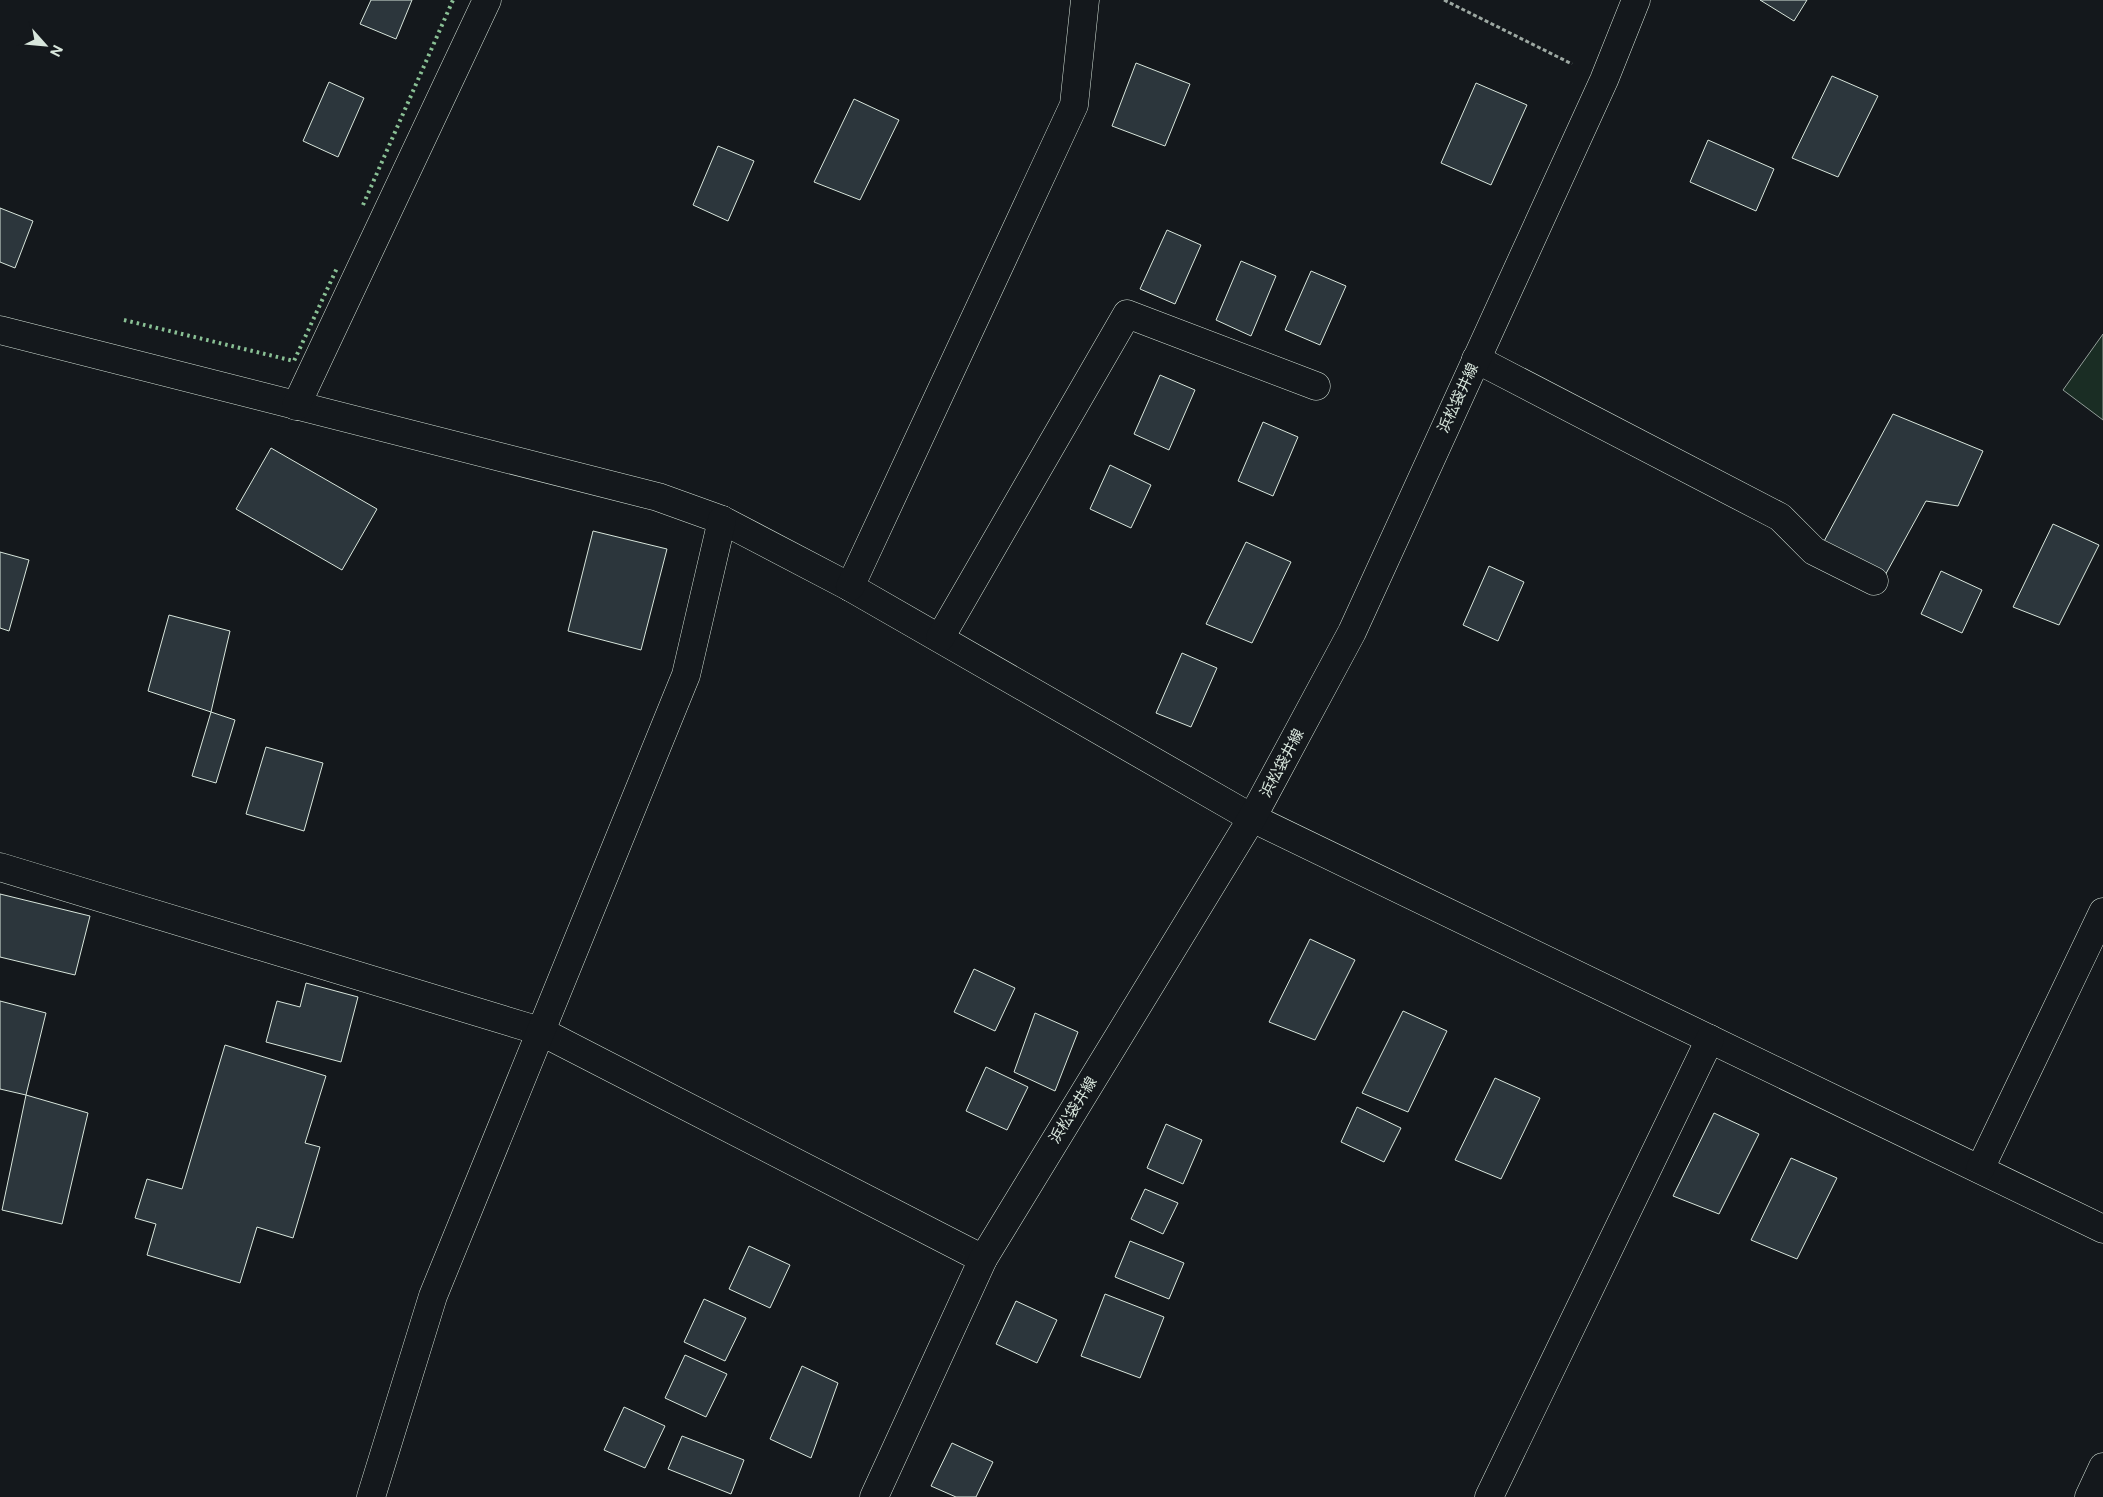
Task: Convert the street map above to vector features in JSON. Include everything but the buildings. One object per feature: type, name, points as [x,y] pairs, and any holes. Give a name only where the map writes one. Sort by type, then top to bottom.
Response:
[{"type":"street","points":[[296,406],[487,0]]},
{"type":"street","points":[[850,587],[1074,105],[1085,0]]},
{"type":"street","name":"浜松袋井線","points":[[874,1497],[983,1259],[1252,818],[1352,632],[1604,80],[1636,0]]},
{"type":"street","points":[[940,638],[1126,314],[1316,386]]},
{"type":"street","points":[[0,330],[658,497],[722,520],[850,587],[1252,818],[2103,1229]]},
{"type":"street","points":[[1476,359],[1780,517],[1814,551],[1874,582]]},
{"type":"street","points":[[371,1497],[433,1296],[686,675],[722,520]]},
{"type":"street","points":[[0,867],[540,1031],[983,1259]]},
{"type":"street","points":[[1980,1169],[2103,912]]},
{"type":"street","points":[[1489,1497],[1710,1039]]},
{"type":"street","points":[[2089,1497],[2103,1467]]},
{"type":"path","points":[[1444,0],[1604,80]]},
{"type":"green space","points":[[2103,334],[2103,420],[2063,390]]},
{"type":"hedge","points":[[363,205],[453,0]]},
{"type":"hedge","points":[[124,320],[294,361],[337,268]]}]
